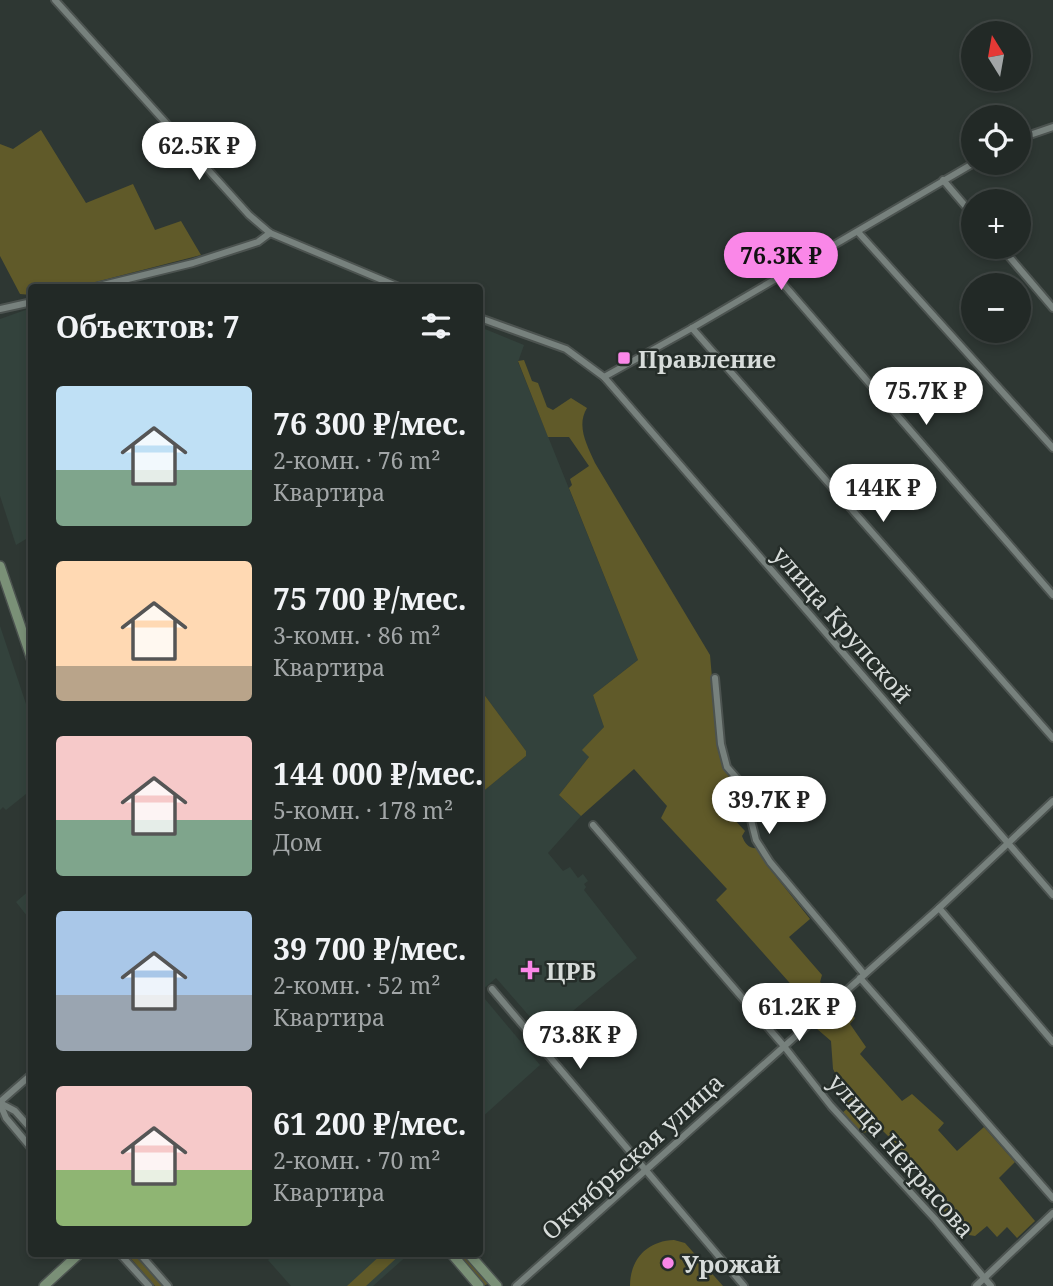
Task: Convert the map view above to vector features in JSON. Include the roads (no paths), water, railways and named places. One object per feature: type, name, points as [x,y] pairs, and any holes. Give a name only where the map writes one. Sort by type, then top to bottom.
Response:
[{"type":"main road","points":[[0,566],[28,649]]},
{"type":"main road","points":[[44,1286],[76,1257]]},
{"type":"main road","points":[[455,1257],[480,1286]]},
{"type":"main road","points":[[472,1257],[497,1286]]},
{"type":"street","points":[[55,0],[232,198],[270,233],[392,284]]},
{"type":"street","points":[[1031,135],[1052,129]]},
{"type":"street","points":[[604,377],[961,170]]},
{"type":"street","points":[[943,180],[961,201]]},
{"type":"street","points":[[858,232],[1053,448]]},
{"type":"street","points":[[107,284],[193,263],[258,242],[270,233]]},
{"type":"street","points":[[1011,259],[1053,308]]},
{"type":"street","points":[[778,278],[1053,595]]},
{"type":"street","points":[[0,309],[28,303]]},
{"type":"street","name":"улица Крупской","points":[[483,319],[566,349],[604,377],[1053,895]]},
{"type":"street","points":[[692,328],[1053,738]]},
{"type":"street","points":[[715,678],[721,744],[727,767],[742,784],[756,840],[770,862],[862,976],[1053,1199]]},
{"type":"street","name":"Октябрьская улица","points":[[516,1286],[939,908],[1053,801]]},
{"type":"street","name":"улица Некрасова","points":[[593,825],[783,1045],[831,1106],[935,1219],[991,1286]]},
{"type":"street","points":[[939,908],[1053,1042]]},
{"type":"street","points":[[492,989],[744,1286]]},
{"type":"street","points":[[0,1103],[28,1078]]},
{"type":"street","points":[[0,1103],[15,1111],[28,1126]]},
{"type":"street","points":[[0,1103],[6,1118],[28,1144]]},
{"type":"street","points":[[975,1286],[1053,1213]]},
{"type":"street","points":[[123,1257],[149,1286]]},
{"type":"street","points":[[143,1257],[168,1286]]},
{"type":"place","name":"Правление","points":[[624,358]]},
{"type":"place","name":"ЦРБ","points":[[530,970]]},
{"type":"place","name":"Урожай","points":[[668,1263]]}]
